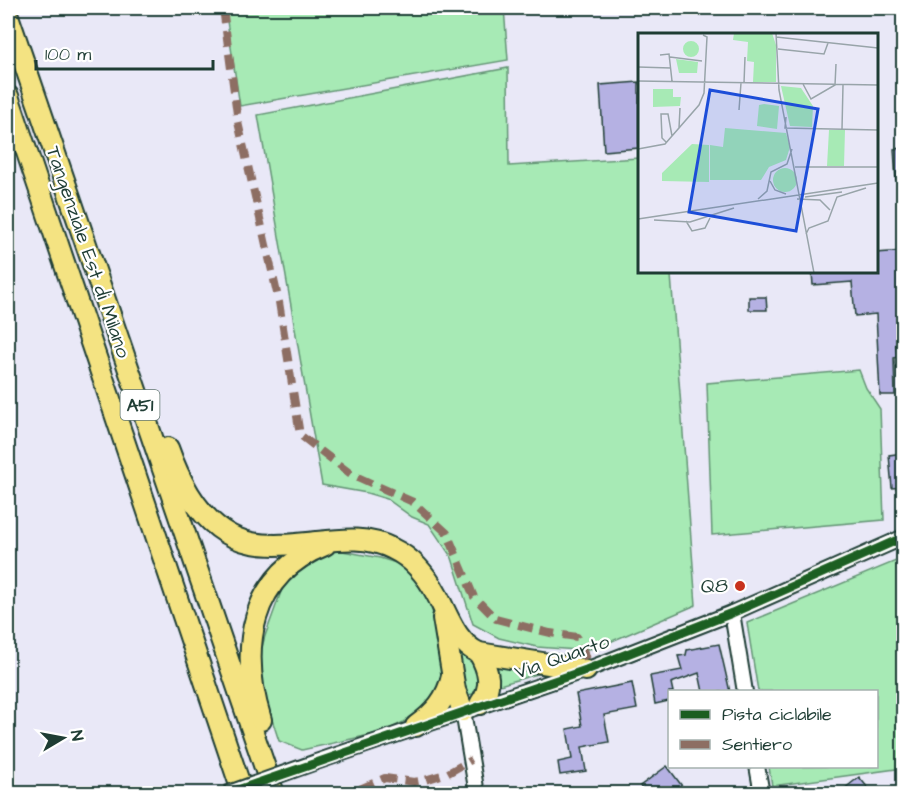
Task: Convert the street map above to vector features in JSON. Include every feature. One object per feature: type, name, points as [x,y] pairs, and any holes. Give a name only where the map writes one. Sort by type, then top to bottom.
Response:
[{"type":"highway","name":"Tangenziale Est di Milano","points":[[8,16],[274,794]]},
{"type":"highway","name":"Tangenziale Est di Milano","points":[[8,96],[243,794]]},
{"type":"highway","points":[[101,293],[142,380],[181,480],[189,496],[203,514],[225,531],[251,543],[272,545],[344,539],[372,541],[399,552],[422,573],[440,601],[463,641],[479,653],[487,669],[489,682],[486,695],[472,708],[456,695],[440,601]]},
{"type":"highway","points":[[285,794],[254,693],[251,663],[255,624],[264,596],[280,574],[307,554],[344,539]]},
{"type":"highway","points":[[479,653],[586,670]]},
{"type":"highway","points":[[416,726],[439,707],[449,688],[452,670]]},
{"type":"highway","points":[[233,765],[237,794]]},
{"type":"street","name":"Via Quarto","points":[[226,794],[416,726],[586,670],[732,614],[903,537]]},
{"type":"street","points":[[732,614],[745,690]]},
{"type":"street","points":[[472,708],[477,794]]},
{"type":"street","points":[[757,768],[762,794]]},
{"type":"green space","points":[[225,8],[504,8],[508,60],[240,106]]},
{"type":"green space","points":[[508,68],[509,166],[638,158],[638,273],[670,273],[671,275],[696,605],[596,648],[577,650],[537,647],[499,638],[473,624],[452,558],[429,524],[412,517],[387,499],[322,485],[258,115]]},
{"type":"green space","points":[[859,370],[866,388],[880,409],[884,520],[712,535],[707,383]]},
{"type":"green space","points":[[337,550],[399,564],[413,577],[428,599],[437,626],[443,667],[439,694],[418,715],[383,732],[302,750],[279,741],[267,704],[258,662],[286,578],[312,558]]},
{"type":"green space","points":[[903,558],[903,768],[772,786],[769,768],[878,768],[878,690],[758,690],[747,623]]},
{"type":"green space","points":[[458,642],[477,660],[479,686],[473,694],[462,693]]},
{"type":"green space","points":[[493,662],[548,671],[496,686]]},
{"type":"building","points":[[638,82],[638,148],[604,151],[600,85]]},
{"type":"building","points":[[903,148],[903,179],[896,180],[894,149]]},
{"type":"building","points":[[903,251],[903,343],[896,344],[895,395],[880,395],[876,314],[855,316],[852,282],[813,285],[812,273],[878,273],[878,253]]},
{"type":"building","points":[[749,297],[766,297],[767,310],[749,310]]},
{"type":"building","points":[[903,453],[903,487],[892,488],[889,455]]},
{"type":"building","points":[[719,644],[730,690],[703,690],[699,673],[671,683],[673,690],[668,690],[668,701],[655,704],[650,676],[682,670],[678,656],[686,655],[687,650]]},
{"type":"building","points":[[632,683],[637,709],[604,715],[609,742],[582,747],[586,771],[560,775],[558,762],[572,759],[567,729],[582,726],[576,694]]},
{"type":"building","points":[[667,766],[688,794],[646,794],[640,786]]},
{"type":"building","points":[[859,777],[873,794],[838,794]]},
{"type":"marked path","points":[[223,8],[238,122],[279,302],[300,435],[351,474],[413,502],[447,533],[474,597],[496,619],[550,633],[577,637],[593,667]]},
{"type":"marked path","points":[[360,789],[385,778],[414,782],[425,780],[448,773],[471,760]]},
{"type":"cycle path","points":[[226,794],[586,670],[732,613],[904,537]]},
{"type":"place","name":"Q8","points":[[740,586]]}]
